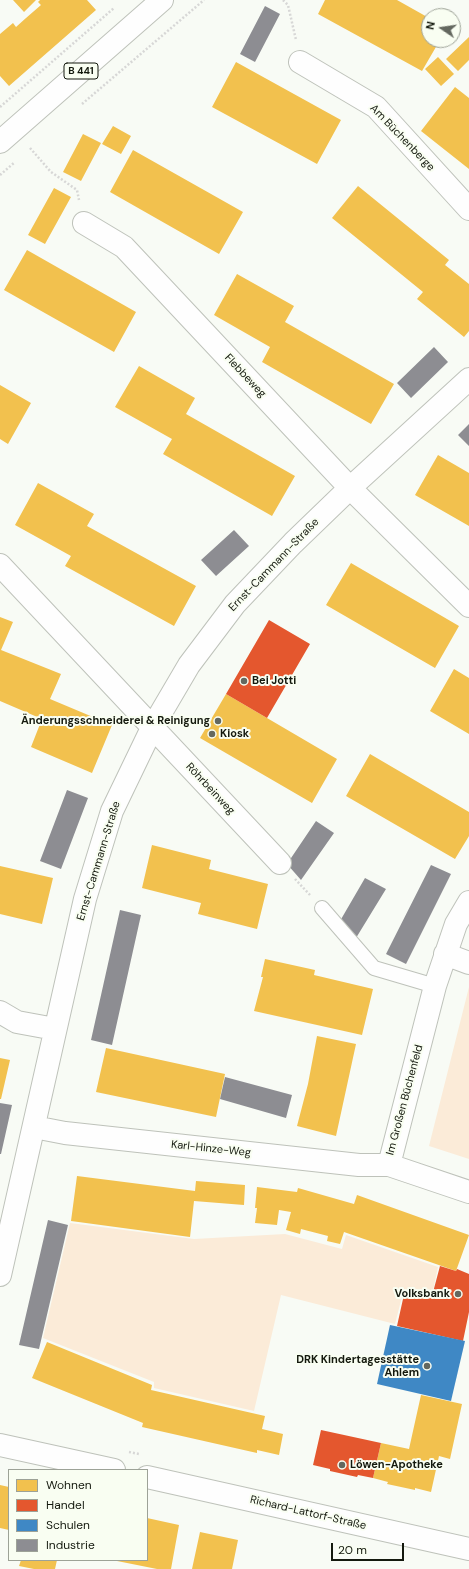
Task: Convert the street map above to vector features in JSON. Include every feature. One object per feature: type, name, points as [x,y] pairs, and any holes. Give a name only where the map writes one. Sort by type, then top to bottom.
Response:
[{"type":"street","name":"B 441","points":[[0,142],[162,0]]},
{"type":"street","name":"Am Büchenberge","points":[[300,62],[376,107],[469,209]]},
{"type":"street","name":"Flebbeweg","points":[[84,223],[124,247],[350,488],[469,606]]},
{"type":"street","name":"Ernst-Cammann-Straße","points":[[0,1275],[6,1217],[34,1127],[85,899],[112,811],[152,728],[189,665],[235,604],[293,543],[350,488],[469,379]]},
{"type":"street","name":"Röhrbeinweg","points":[[0,565],[280,863]]},
{"type":"street","name":"Im Großen Büchenfeld","points":[[469,902],[456,924],[435,986],[388,1165],[469,1192]]},
{"type":"street","points":[[445,954],[469,962]]},
{"type":"street","points":[[0,1012],[17,1022],[55,1029]]},
{"type":"street","name":"Karl-Hinze-Weg","points":[[34,1127],[65,1133],[360,1165],[388,1165]]},
{"type":"street","points":[[0,1444],[110,1469]]},
{"type":"street","name":"Richard-Lattorf-Straße","points":[[148,1477],[469,1549]]},
{"type":"lane","points":[[322,908],[374,968],[435,986]]},
{"type":"path","points":[[78,107],[204,0]]},
{"type":"path","points":[[283,0],[288,5],[300,62]]},
{"type":"path","points":[[0,108],[118,4]]},
{"type":"path","points":[[25,153],[30,148],[51,172],[77,190],[84,223]]},
{"type":"path","points":[[0,175],[20,157]]},
{"type":"path","points":[[280,863],[322,908]]},
{"type":"shaded area","points":[[469,987],[469,1159],[429,1146]]},
{"type":"shaded area","points":[[70,1223],[194,1239],[285,1234],[342,1249],[346,1235],[438,1267],[432,1295],[404,1289],[395,1324],[281,1295],[254,1411],[154,1388],[154,1382],[43,1338]]},
{"type":"building: Wohnen","points":[[13,0],[36,0],[24,12]]},
{"type":"building: Wohnen","points":[[40,0],[87,0],[96,10],[9,86],[0,76],[0,34],[13,23],[16,27],[41,5],[38,2]]},
{"type":"building: Wohnen","points":[[325,0],[397,0],[421,14],[421,48],[435,48],[422,71],[318,14]]},
{"type":"building: Wohnen","points":[[469,37],[469,60],[458,71],[446,59],[458,48],[461,48],[461,45]]},
{"type":"building: Wohnen","points":[[438,57],[454,74],[441,86],[425,69]]},
{"type":"building: Wohnen","points":[[236,62],[341,120],[317,164],[212,107]]},
{"type":"building: Wohnen","points":[[455,87],[469,98],[469,169],[421,131]]},
{"type":"building: Wohnen","points":[[113,126],[131,136],[121,154],[102,144]]},
{"type":"building: Wohnen","points":[[83,134],[101,143],[81,181],[63,172]]},
{"type":"building: Wohnen","points":[[133,150],[243,212],[219,254],[110,192]]},
{"type":"building: Wohnen","points":[[358,186],[449,260],[445,265],[469,284],[469,331],[464,337],[417,299],[423,292],[332,218]]},
{"type":"building: Wohnen","points":[[54,188],[71,197],[45,244],[28,235]]},
{"type":"building: Wohnen","points":[[27,250],[136,312],[114,352],[4,290]]},
{"type":"building: Wohnen","points":[[237,274],[294,306],[285,322],[394,384],[371,424],[262,362],[270,347],[214,315]]},
{"type":"building: Wohnen","points":[[139,366],[195,398],[186,414],[295,476],[272,516],[163,454],[172,439],[115,407]]},
{"type":"building: Wohnen","points":[[0,385],[31,403],[8,444],[0,439]]},
{"type":"building: Wohnen","points":[[438,455],[469,473],[469,526],[415,495]]},
{"type":"building: Wohnen","points":[[38,483],[94,514],[87,526],[196,586],[174,626],[65,566],[71,556],[15,525]]},
{"type":"building: Wohnen","points":[[351,563],[459,626],[435,668],[326,605]]},
{"type":"building: Wohnen","points":[[0,617],[13,622],[1,650],[61,674],[50,699],[112,725],[92,773],[31,747],[42,719],[0,701]]},
{"type":"building: Wohnen","points":[[454,669],[469,678],[469,734],[430,711]]},
{"type":"building: Wohnen","points":[[226,694],[337,759],[312,803],[200,738]]},
{"type":"building: Wohnen","points":[[370,754],[469,812],[469,836],[455,859],[346,796]]},
{"type":"building: Wohnen","points":[[152,845],[211,860],[209,869],[268,884],[257,929],[198,914],[201,903],[142,888]]},
{"type":"building: Wohnen","points":[[0,866],[53,878],[42,924],[0,914]]},
{"type":"building: Wohnen","points":[[265,959],[315,970],[314,975],[373,989],[362,1035],[254,1011],[263,977],[261,977]]},
{"type":"building: Wohnen","points":[[317,1036],[356,1044],[336,1136],[297,1126],[308,1084]]},
{"type":"building: Wohnen","points":[[106,1048],[225,1074],[216,1117],[96,1092]]},
{"type":"building: Wohnen","points":[[0,1058],[10,1060],[1,1099],[0,1099]]},
{"type":"building: Wohnen","points":[[77,1176],[195,1191],[196,1181],[245,1185],[244,1205],[194,1201],[190,1237],[71,1221]]},
{"type":"building: Wohnen","points":[[257,1187],[297,1192],[298,1188],[354,1204],[357,1195],[469,1235],[456,1271],[344,1232],[340,1244],[327,1241],[328,1236],[301,1229],[300,1234],[286,1230],[291,1212],[279,1210],[277,1225],[255,1223]]},
{"type":"building: Wohnen","points":[[47,1342],[152,1385],[151,1390],[265,1416],[262,1429],[283,1434],[279,1455],[257,1450],[257,1453],[142,1427],[143,1423],[32,1378]]},
{"type":"building: Wohnen","points":[[421,1395],[462,1404],[450,1459],[439,1456],[431,1492],[387,1484],[388,1482],[373,1478],[381,1443],[409,1449]]},
{"type":"building: Wohnen","points":[[0,1485],[8,1487],[8,1530],[0,1528]]},
{"type":"building: Wohnen","points":[[148,1518],[179,1525],[171,1569],[157,1569],[117,1561],[148,1561]]},
{"type":"building: Wohnen","points":[[200,1532],[238,1540],[232,1569],[192,1569]]},
{"type":"building: Wohnen","points":[[21,1561],[57,1561],[55,1569],[34,1569],[19,1566]]},
{"type":"building: Handel","points":[[269,620],[310,644],[267,718],[226,694]]},
{"type":"building: Handel","points":[[440,1266],[456,1271],[457,1269],[469,1274],[469,1312],[463,1341],[397,1326],[405,1290],[432,1296]]},
{"type":"building: Handel","points":[[321,1430],[381,1443],[373,1478],[358,1475],[357,1477],[330,1471],[330,1469],[313,1465]]},
{"type":"building: Schulen","points":[[390,1325],[465,1341],[451,1401],[377,1384]]},
{"type":"building: Industrie","points":[[265,6],[280,14],[255,62],[240,54]]},
{"type":"building: Industrie","points":[[434,347],[448,362],[411,398],[397,383]]},
{"type":"building: Industrie","points":[[469,424],[469,446],[458,435]]},
{"type":"building: Industrie","points":[[234,530],[249,546],[216,576],[201,560]]},
{"type":"building: Industrie","points":[[67,790],[88,798],[61,869],[40,861]]},
{"type":"building: Industrie","points":[[316,821],[334,833],[301,880],[287,864]]},
{"type":"building: Industrie","points":[[431,865],[451,874],[406,964],[386,954]]},
{"type":"building: Industrie","points":[[365,878],[386,889],[356,938],[340,921]]},
{"type":"building: Industrie","points":[[120,910],[141,915],[112,1045],[91,1040]]},
{"type":"building: Industrie","points":[[225,1077],[292,1095],[286,1118],[220,1099]]},
{"type":"building: Industrie","points":[[0,1103],[12,1105],[1,1154],[0,1154]]},
{"type":"building: Industrie","points":[[48,1220],[68,1225],[39,1349],[19,1345]]},
{"type":"place","name":"Bei Jotti","points":[[244,681]]},
{"type":"place","name":"Änderungsschneiderei & Reinigung","points":[[218,721]]},
{"type":"place","name":"Kiosk","points":[[212,734]]},
{"type":"place","name":"Volksbank","points":[[458,1294]]},
{"type":"place","name":"DRK Kindertagesstätte Ahlem","points":[[427,1366]]},
{"type":"place","name":"Löwen-Apotheke","points":[[342,1465]]}]
